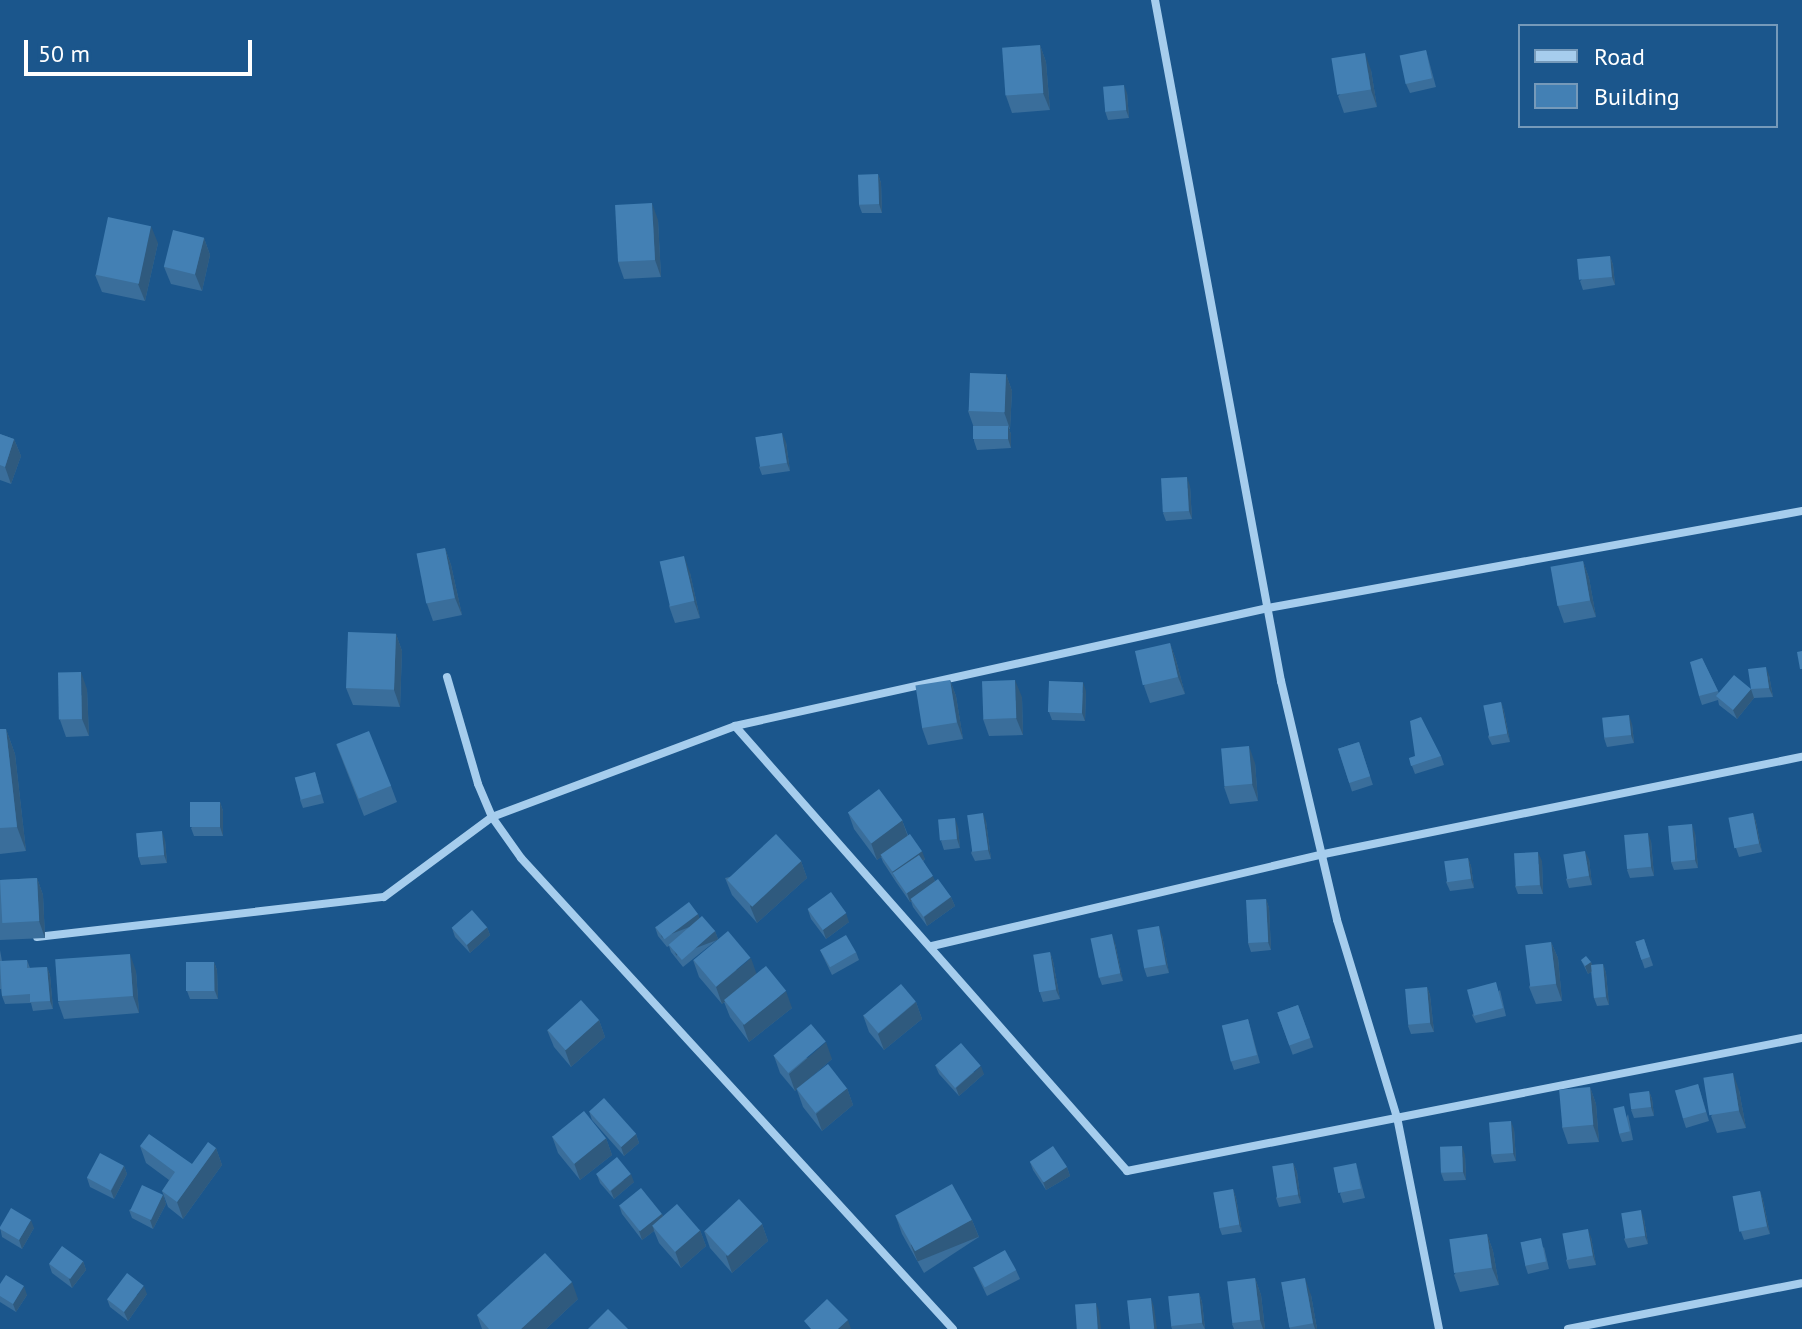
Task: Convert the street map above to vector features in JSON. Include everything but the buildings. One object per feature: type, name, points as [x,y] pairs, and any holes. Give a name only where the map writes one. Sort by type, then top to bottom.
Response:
[{"type":"street","points":[[1155,0],[1268,608],[1337,920],[1397,1117],[1439,1329]]},
{"type":"street","points":[[27,938],[384,897],[492,817],[735,726],[1268,608],[1802,511]]},
{"type":"street","points":[[447,677],[492,817],[521,858],[953,1329]]},
{"type":"street","points":[[735,726],[932,946],[1127,1171],[1802,1038]]},
{"type":"street","points":[[932,946],[1324,854],[1802,757]]},
{"type":"street","points":[[1568,1329],[1802,1283]]}]
